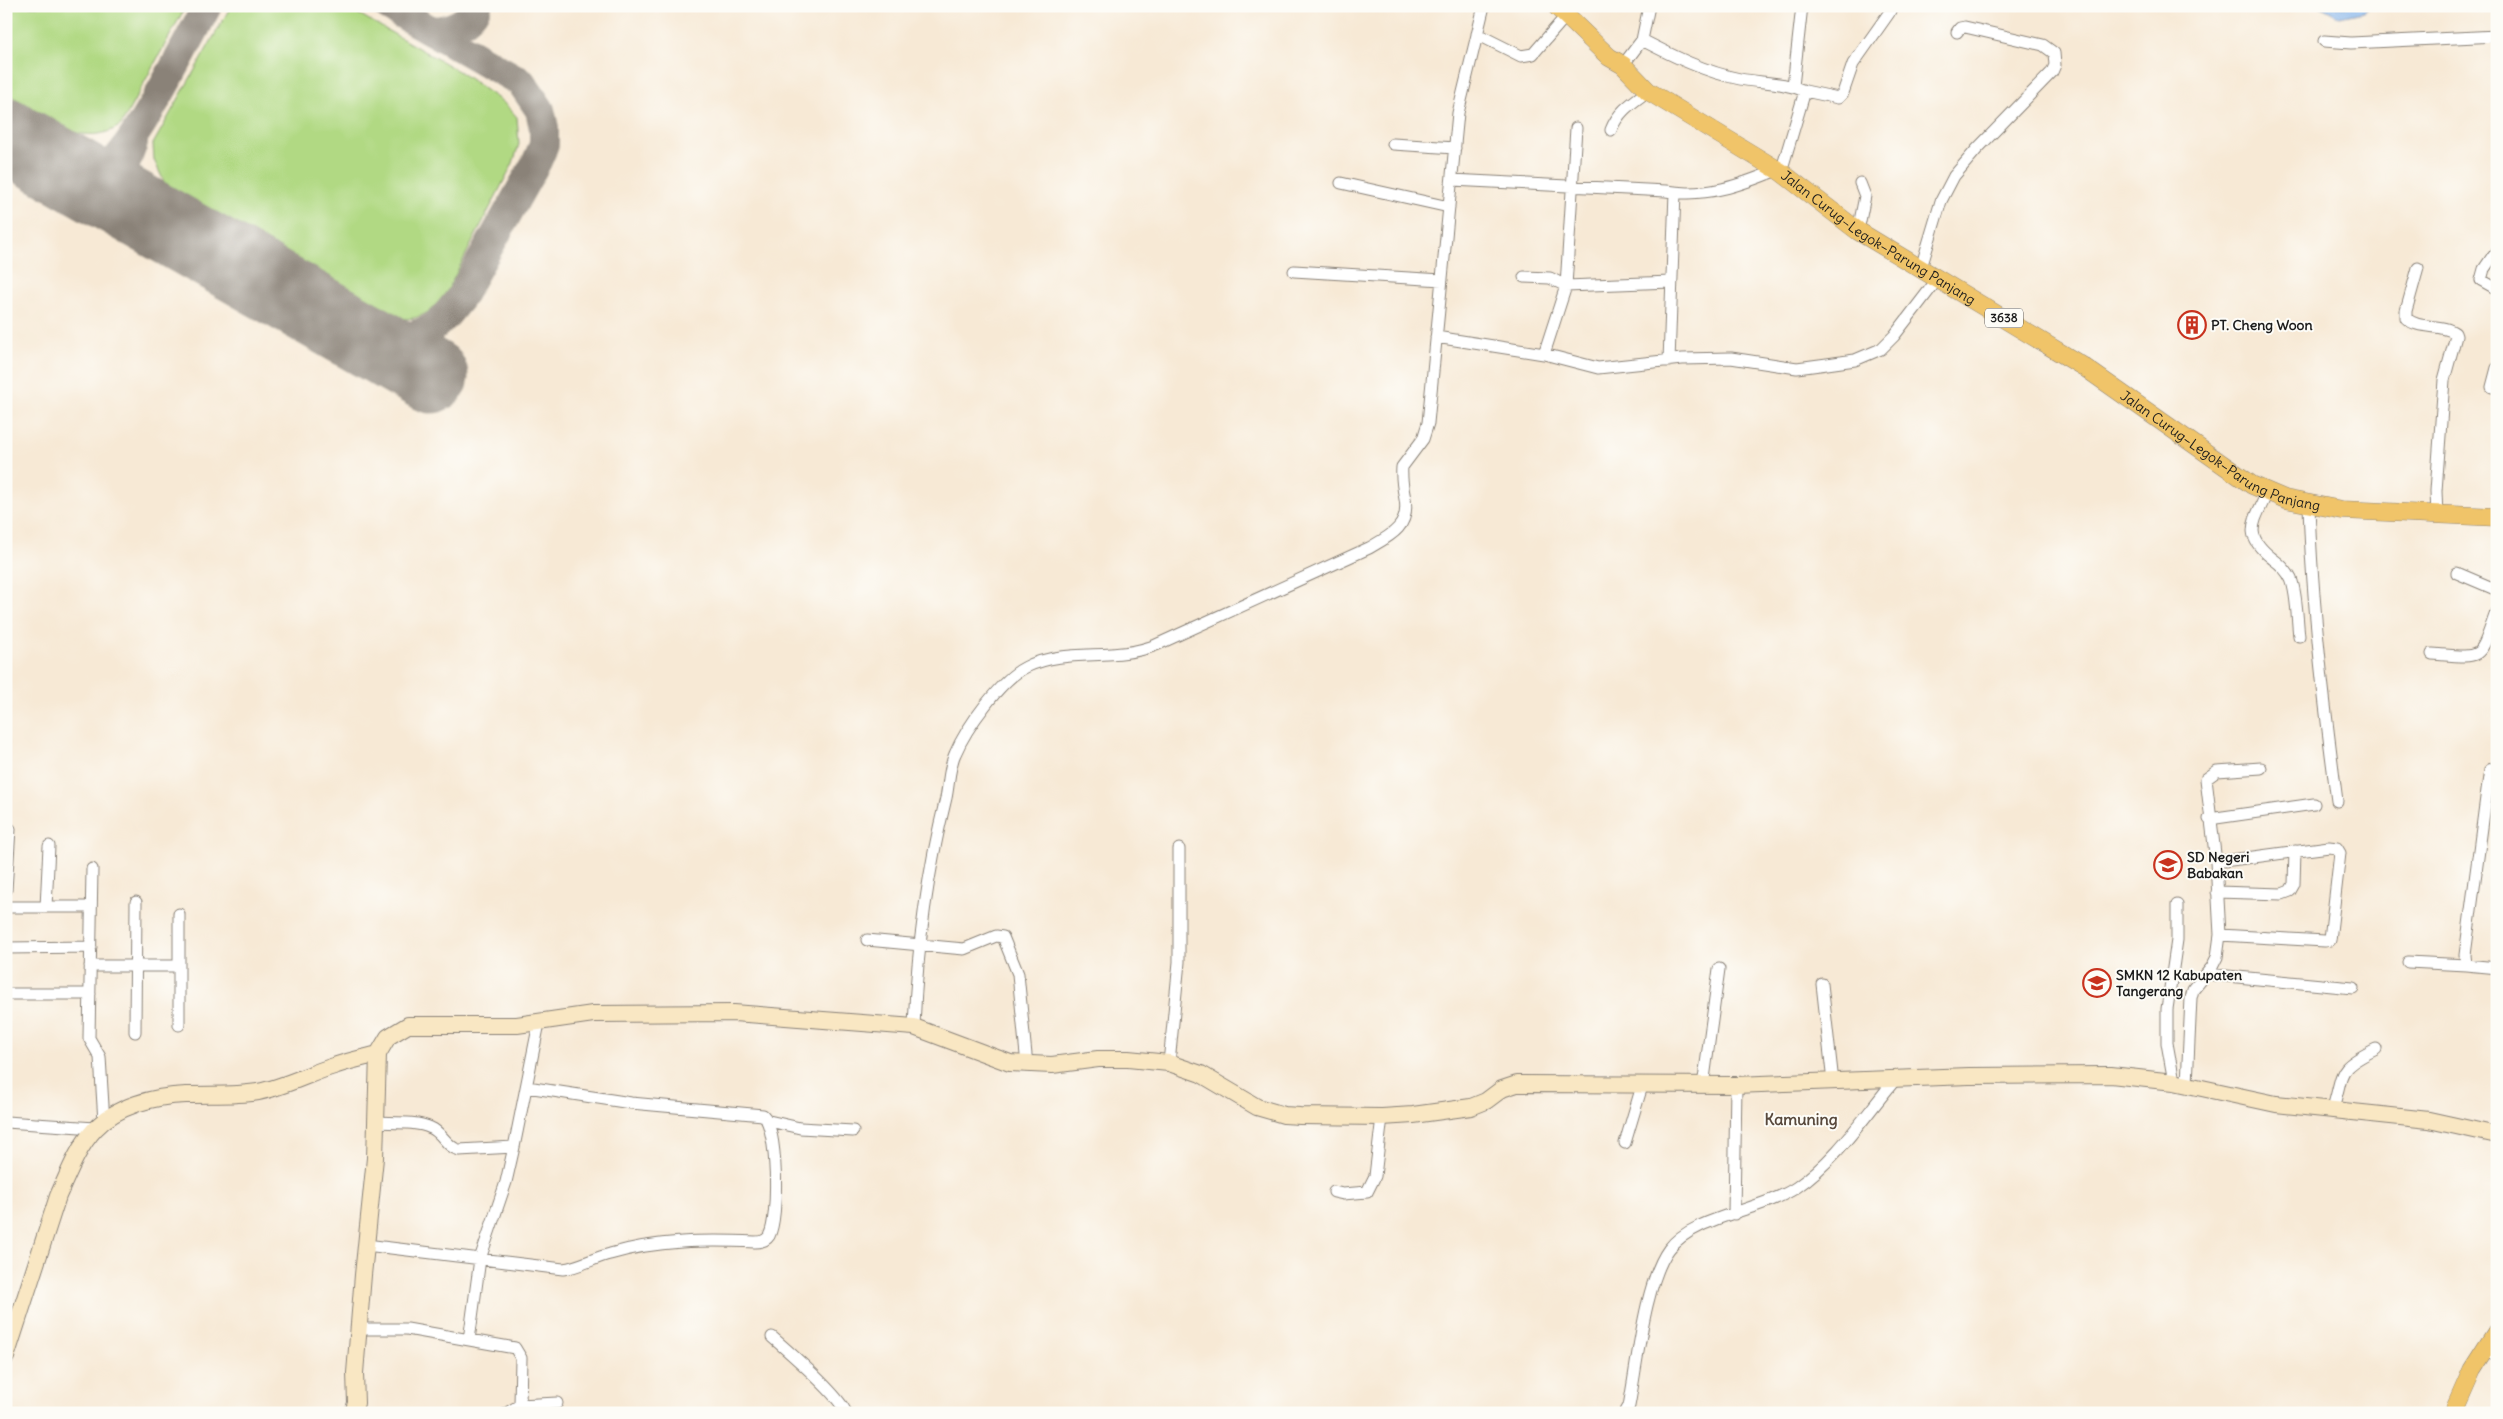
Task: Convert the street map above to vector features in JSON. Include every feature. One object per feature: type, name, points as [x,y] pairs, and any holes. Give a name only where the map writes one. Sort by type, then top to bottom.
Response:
[{"type":"main road","name":"Jalan Curug–Legok–Parung Panjang","points":[[1561,11],[1609,57],[1623,65],[1648,91],[1779,171],[1858,231],[1921,268],[1937,280],[2050,345],[2196,444],[2252,485],[2267,493],[2309,505],[2342,510],[2437,516],[2497,517]]},
{"type":"main road","points":[[2452,1413],[2472,1370],[2491,1352],[2497,1331]]},
{"type":"street","points":[[914,1027],[919,944],[934,843],[954,755],[967,730],[1005,684],[1024,667],[1044,659],[1075,655],[1132,653],[1144,650],[1369,548],[1396,532],[1406,517],[1402,467],[1422,438],[1428,423],[1462,95],[1484,6]]},
{"type":"street","points":[[1623,65],[1642,40],[1649,6]]},
{"type":"street","points":[[1794,86],[1802,6]]},
{"type":"street","points":[[1642,40],[1672,56],[1723,74],[1794,86],[1805,91],[1838,98],[1843,93],[1853,64],[1892,6]]},
{"type":"street","points":[[1477,34],[1521,56],[1529,56],[1533,54],[1561,11]]},
{"type":"street","points":[[1921,268],[1941,201],[1954,176],[1977,149],[2052,72],[2056,65],[2054,53],[2043,45],[1965,27],[1960,28],[1958,32]]},
{"type":"street","points":[[2324,41],[2351,43],[2497,36]]},
{"type":"street","points":[[1611,130],[1614,122],[1626,107],[1648,91]]},
{"type":"street","points":[[1452,180],[1690,194],[1740,185],[1779,171],[1805,91]]},
{"type":"street","points":[[1544,354],[1566,286],[1576,128]]},
{"type":"street","points":[[1393,144],[1455,148]]},
{"type":"street","points":[[1858,231],[1865,196],[1860,183]]},
{"type":"street","points":[[1341,184],[1450,208]]},
{"type":"street","points":[[1669,360],[1675,192]]},
{"type":"street","points":[[2497,250],[2484,268],[2481,280],[2497,289]]},
{"type":"street","points":[[2418,268],[2406,311],[2406,318],[2412,322],[2448,329],[2455,333],[2456,336],[2444,380],[2436,491],[2437,516]]},
{"type":"street","points":[[1294,271],[1442,280]]},
{"type":"street","points":[[1524,277],[1550,278],[1566,286],[1671,282]]},
{"type":"street","points":[[1436,337],[1544,354],[1598,368],[1669,360],[1730,358],[1797,368],[1855,360],[1880,349],[1894,336],[1937,280]]},
{"type":"street","points":[[2492,386],[2497,368]]},
{"type":"street","points":[[2267,493],[2258,513],[2253,538],[2258,548],[2281,566],[2291,580],[2299,636]]},
{"type":"street","points":[[2309,505],[2310,556],[2325,709],[2337,801]]},
{"type":"street","points":[[2457,573],[2497,590]]},
{"type":"street","points":[[2432,654],[2468,656],[2478,654],[2483,648],[2497,610]]},
{"type":"street","points":[[2466,966],[2465,949],[2472,891],[2490,770],[2497,766]]},
{"type":"street","points":[[2180,1083],[2193,990],[2217,957],[2220,935],[2216,862],[2205,783],[2209,776],[2218,771],[2261,768]]},
{"type":"street","points":[[2209,819],[2314,804]]},
{"type":"street","points":[[6,890],[10,829]]},
{"type":"street","points":[[46,907],[49,846]]},
{"type":"street","points":[[2216,862],[2329,847],[2339,850],[2330,940],[2220,935]]},
{"type":"street","points":[[1169,1063],[1179,962],[1179,849]]},
{"type":"street","points":[[2218,892],[2282,894],[2290,892],[2294,884],[2295,851]]},
{"type":"street","points":[[92,869],[90,1038],[100,1057],[99,1125]]},
{"type":"street","points":[[135,1032],[136,902]]},
{"type":"street","points":[[2177,905],[2177,940],[2167,1009],[2168,1043],[2180,1083]]},
{"type":"street","points":[[6,907],[91,907]]},
{"type":"street","points":[[179,914],[179,1025]]},
{"type":"street","points":[[866,940],[964,949],[996,936],[1003,937],[1018,974],[1027,1065]]},
{"type":"street","points":[[6,948],[91,947]]},
{"type":"street","points":[[2408,962],[2497,968]]},
{"type":"street","points":[[90,966],[179,966]]},
{"type":"street","points":[[1703,1086],[1719,969]]},
{"type":"street","points":[[2206,974],[2353,988]]},
{"type":"street","points":[[1822,984],[1833,1082]]},
{"type":"street","points":[[6,994],[90,994]]},
{"type":"street","points":[[353,1413],[356,1403],[355,1373],[358,1329],[375,1158],[378,1054],[388,1037],[408,1025],[483,1027],[539,1023],[593,1014],[734,1013],[914,1027],[992,1058],[1027,1065],[1128,1059],[1169,1063],[1201,1074],[1257,1106],[1284,1115],[1382,1117],[1471,1107],[1486,1101],[1502,1089],[1517,1084],[1703,1086],[1894,1081],[1974,1076],[2111,1075],[2180,1083],[2276,1104],[2332,1111],[2411,1117],[2497,1135]]},
{"type":"street","points":[[469,1340],[480,1259],[506,1182],[539,1023]]},
{"type":"street","points":[[2332,1111],[2340,1076],[2351,1061],[2376,1049]]},
{"type":"street","points":[[6,1357],[58,1196],[69,1170],[99,1125],[144,1101],[183,1095],[259,1092],[277,1088],[334,1066],[378,1054]]},
{"type":"street","points":[[1625,1413],[1629,1406],[1651,1291],[1663,1259],[1675,1242],[1685,1234],[1734,1214],[1768,1203],[1797,1187],[1832,1158],[1894,1081]]},
{"type":"street","points":[[1734,1214],[1736,1085]]},
{"type":"street","points":[[1625,1143],[1642,1086]]},
{"type":"street","points":[[527,1087],[632,1103],[761,1114],[769,1121],[800,1128],[853,1131]]},
{"type":"street","points":[[1334,1192],[1343,1194],[1367,1192],[1374,1176],[1382,1117]]},
{"type":"street","points":[[366,1245],[563,1269],[577,1268],[610,1254],[687,1241],[755,1242],[765,1240],[774,1220],[776,1196],[773,1139],[769,1121]]},
{"type":"street","points":[[6,1122],[99,1125]]},
{"type":"street","points":[[376,1122],[427,1127],[438,1132],[451,1147],[458,1150],[514,1147]]},
{"type":"street","points":[[358,1329],[407,1329],[510,1346],[518,1350],[520,1358],[520,1405]]},
{"type":"street","points":[[772,1337],[809,1371],[846,1413]]},
{"type":"street","points":[[507,1413],[520,1405],[557,1403]]},
{"type":"green space","points":[[6,6],[186,6],[121,125],[105,133],[88,134],[76,133],[6,93]]},
{"type":"green space","points":[[231,6],[345,6],[460,72],[503,102],[517,117],[519,144],[513,163],[443,299],[425,314],[416,318],[404,319],[165,184],[154,160],[153,144]]},
{"type":"water","points":[[2320,6],[2370,6],[2363,12],[2340,17]]},
{"type":"taxiway","points":[[42,155],[72,167],[88,170],[104,168],[115,160],[159,95],[207,6]]},
{"type":"taxiway","points":[[331,319],[367,333],[393,337],[406,337],[418,334],[438,323],[460,298],[537,161],[544,145],[544,128],[540,110],[521,82],[388,6]]},
{"type":"taxiway","points":[[433,31],[446,29],[464,21],[477,6]]},
{"type":"taxiway","points":[[133,143],[124,166],[122,184],[130,199],[148,215]]},
{"type":"runway","points":[[6,135],[431,376]]},
{"type":"place","name":"PT. Cheng Woon","points":[[2192,325]]},
{"type":"place","name":"SD Negeri Babakan","points":[[2168,865]]},
{"type":"place","name":"SMKN 12 Kabupaten Tangerang","points":[[2097,983]]},
{"type":"district","name":"Kamuning","points":[[1801,1119]]}]
